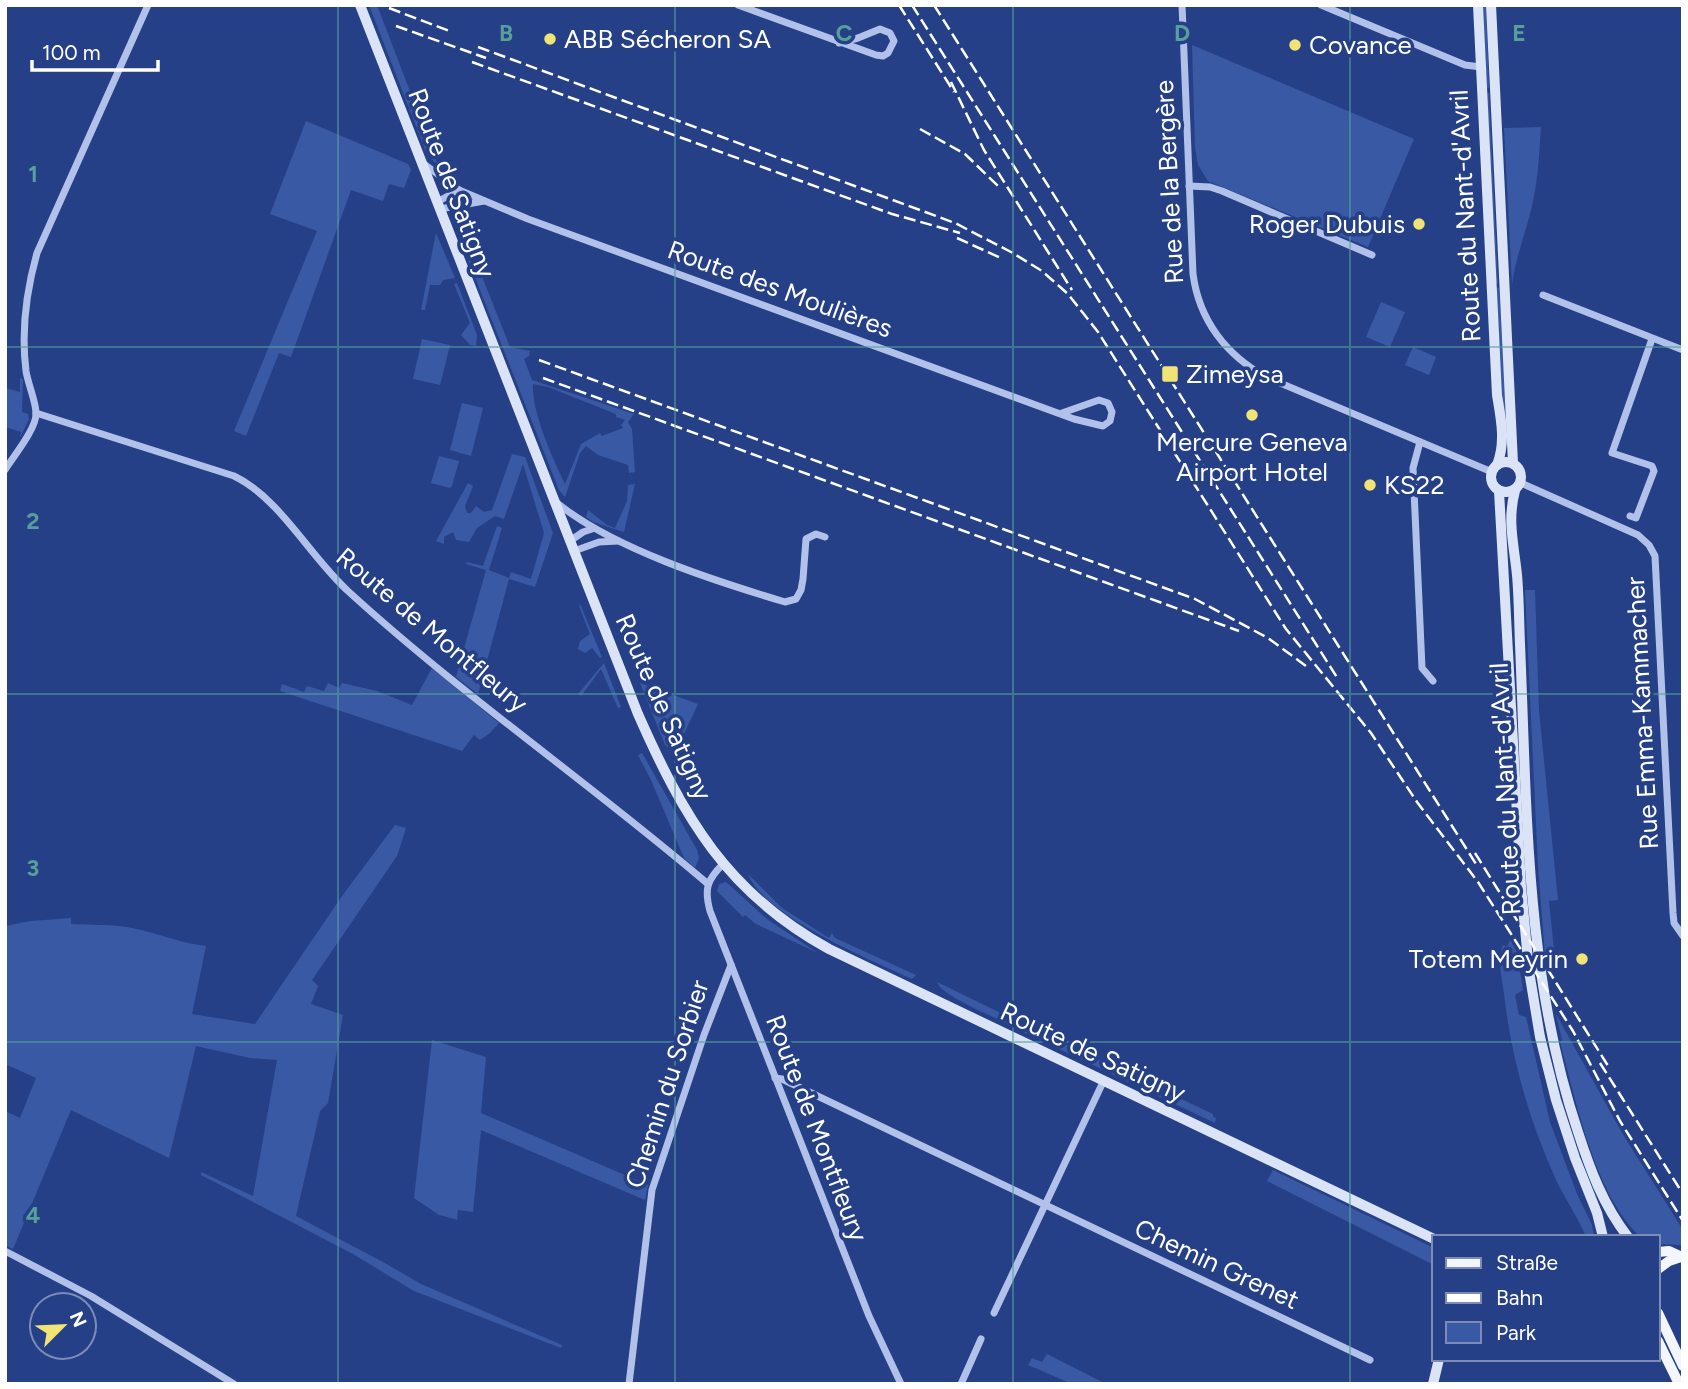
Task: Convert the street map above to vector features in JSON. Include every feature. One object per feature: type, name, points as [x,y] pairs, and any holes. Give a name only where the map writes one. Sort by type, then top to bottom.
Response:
[{"type":"main road","name":"Route de Satigny","points":[[359,5],[651,744],[689,816],[723,864],[770,911],[816,942],[1432,1238]]},
{"type":"main road","name":"Route du Nant-d'Avril","points":[[1478,5],[1497,395],[1502,435],[1500,456],[1494,469]]},
{"type":"main road","name":"Route du Nant-d'Avril","points":[[1491,5],[1513,464]]},
{"type":"main road","points":[[1507,462],[1513,464],[1521,472],[1518,487],[1510,493],[1499,491],[1493,485],[1494,469],[1507,462]]},
{"type":"main road","name":"Route du Nant-d'Avril","points":[[1518,487],[1510,524],[1517,581],[1531,886],[1544,994],[1559,1069],[1585,1154],[1604,1200],[1627,1235]]},
{"type":"main road","name":"Route du Nant-d'Avril","points":[[1499,491],[1520,873],[1529,971],[1540,1037],[1556,1100],[1602,1235]]},
{"type":"main road","points":[[1660,1252],[1669,1251],[1682,1257]]},
{"type":"main road","points":[[1660,1268],[1682,1257]]},
{"type":"main road","points":[[1660,1317],[1683,1366]]},
{"type":"main road","points":[[1660,1345],[1679,1384]]},
{"type":"main road","points":[[1433,1384],[1439,1361]]},
{"type":"street","points":[[5,470],[34,424],[36,413],[29,386],[24,343],[27,294],[33,266],[43,236],[148,5]]},
{"type":"street","points":[[738,5],[839,43],[880,56],[890,52],[894,44],[890,33],[880,29],[839,43]]},
{"type":"street","name":"Rue de la Bergère","points":[[1182,5],[1191,250],[1195,285],[1203,313],[1225,347],[1266,377],[1420,442],[1494,469]]},
{"type":"street","points":[[1321,5],[1465,65],[1481,67]]},
{"type":"street","points":[[421,161],[458,190],[438,205]]},
{"type":"street","points":[[1189,186],[1210,187],[1222,191],[1372,256]]},
{"type":"street","name":"Route des Moulières","points":[[458,190],[528,219],[1062,413],[1099,426],[1109,422],[1112,412],[1108,403],[1099,400],[1062,413]]},
{"type":"street","points":[[438,205],[485,201]]},
{"type":"street","points":[[1543,295],[1683,349]]},
{"type":"street","points":[[1630,516],[1636,518],[1654,471],[1652,466],[1612,453],[1652,339]]},
{"type":"street","name":"Route de Montfleury","points":[[36,413],[234,476],[253,486],[273,505],[320,564],[401,638],[708,884],[710,911],[869,1316],[901,1384]]},
{"type":"street","points":[[1420,442],[1413,468],[1422,668],[1433,681]]},
{"type":"street","name":"Rue Emma-Kammacher","points":[[1518,487],[1638,535],[1646,541],[1655,556],[1673,914],[1674,923],[1683,936]]},
{"type":"street","points":[[554,501],[592,529],[618,541],[785,603],[796,599],[801,590],[806,539],[816,534],[825,537]]},
{"type":"street","points":[[572,546],[592,529]]},
{"type":"street","points":[[572,546],[618,541]]},
{"type":"street","points":[[708,884],[712,874],[723,864]]},
{"type":"street","name":"Chemin du Sorbier","points":[[629,1384],[652,1190],[704,1035],[731,965]]},
{"type":"street","name":"Chemin Grenet","points":[[775,1078],[1370,1360]]},
{"type":"street","points":[[993,1313],[1104,1080]]},
{"type":"street","points":[[5,1251],[102,1302],[234,1384]]},
{"type":"street","points":[[961,1384],[981,1339]]},
{"type":"green space","points":[[369,5],[377,5],[440,170],[425,149]]},
{"type":"green space","points":[[1483,5],[1486,5],[1489,88],[1487,88]]},
{"type":"green space","points":[[1192,45],[1414,139],[1368,247],[1208,181],[1198,165],[1195,147]]},
{"type":"green space","points":[[1489,93],[1498,284],[1496,283]]},
{"type":"green space","points":[[306,121],[408,164],[411,170],[404,188],[389,184],[383,201],[351,190],[291,357],[279,353],[246,436],[234,431],[317,231],[270,214]]},
{"type":"green space","points":[[1541,127],[1533,200],[1512,285],[1504,128]]},
{"type":"green space","points":[[458,216],[510,347],[530,351],[529,356],[524,359],[532,380],[634,414],[628,422],[632,429],[635,472],[629,473],[628,465],[598,455],[586,446],[580,453],[565,497],[559,490],[456,224]],"holes":[[[533,384],[548,387],[625,420],[621,425],[623,428],[602,436],[600,433],[581,444],[565,484],[549,449],[535,407]]]},
{"type":"green space","points":[[436,233],[455,278],[443,280],[440,285],[430,285],[425,310],[421,310]]},
{"type":"green space","points":[[457,283],[477,335],[476,346],[470,345],[461,335],[470,323],[454,284]]},
{"type":"green space","points":[[1496,287],[1499,288],[1508,440],[1505,440]]},
{"type":"green space","points":[[1381,302],[1405,312],[1390,347],[1366,337]]},
{"type":"green space","points":[[422,339],[450,345],[440,385],[413,379]]},
{"type":"green space","points":[[1413,347],[1436,357],[1429,375],[1405,365]]},
{"type":"green space","points":[[20,378],[23,379],[22,412],[28,414],[29,419],[20,438],[21,432],[5,427],[5,388],[20,392]]},
{"type":"green space","points":[[462,403],[483,408],[471,456],[450,450]]},
{"type":"green space","points":[[512,454],[525,457],[553,533],[535,587],[509,579],[478,694],[456,677],[486,570],[466,564],[467,562],[483,566],[497,526],[502,528],[489,570],[509,578],[511,572],[531,579],[544,533],[523,464],[504,519],[495,516],[477,528],[469,542],[456,540],[453,532],[444,537],[444,544],[436,541],[468,483],[473,486],[465,506],[467,513],[471,513],[476,506],[484,512],[492,510]]},
{"type":"green space","points":[[439,456],[459,461],[450,488],[431,483]]},
{"type":"green space","points":[[635,484],[624,532],[586,517],[588,510],[615,528],[627,501],[628,485]]},
{"type":"green space","points":[[1525,590],[1535,590],[1539,711],[1558,900],[1549,901],[1555,960],[1560,970],[1554,971],[1545,956],[1538,866]]},
{"type":"green space","points":[[580,604],[602,657],[600,658],[592,648],[585,653],[578,649],[580,641],[590,634]]},
{"type":"green space","points":[[604,663],[621,707],[618,708],[601,669],[581,696],[578,694]]},
{"type":"green space","points":[[432,668],[499,723],[480,740],[474,735],[462,751],[280,691],[282,684],[304,692],[307,686],[324,691],[328,683],[339,688],[342,683],[377,691],[412,705]]},
{"type":"green space","points":[[640,683],[698,704],[675,753],[665,745]]},
{"type":"green space","points":[[642,753],[697,850],[699,858],[695,868],[684,858],[638,755]]},
{"type":"green space","points":[[395,825],[406,828],[397,856],[312,980],[318,986],[311,1004],[343,1015],[328,1103],[320,1111],[296,1216],[421,1284],[562,1345],[561,1348],[414,1291],[353,1254],[201,1175],[201,1172],[253,1196],[277,1060],[250,1058],[196,1046],[169,1158],[71,1110],[13,1249],[5,1245],[5,1111],[20,1118],[36,1078],[5,1064],[5,926],[71,918],[71,924],[124,927],[206,946],[192,1014],[255,1024],[342,896]]},
{"type":"green space","points":[[748,874],[782,908],[829,938],[832,933],[835,938],[916,975],[912,979],[846,949],[796,921],[758,890]]},
{"type":"green space","points":[[726,882],[768,920],[818,953],[756,924],[745,915],[743,917],[717,891],[719,884]]},
{"type":"green space","points":[[1510,940],[1517,952],[1523,990],[1515,995],[1519,1015],[1526,1017],[1550,1122],[1594,1235],[1585,1235],[1556,1180],[1537,1135],[1522,1088],[1511,1041],[1501,969],[1503,945],[1507,947]]},
{"type":"green space","points":[[937,982],[1013,1019],[1010,1025],[958,1000]]},
{"type":"green space","points":[[1556,1014],[1622,1133],[1683,1230],[1683,1245],[1660,1244],[1660,1235],[1639,1235],[1625,1220],[1611,1198],[1580,1118],[1560,1042],[1562,1040]]},
{"type":"green space","points":[[1022,1024],[1213,1114],[1215,1123],[1019,1030]]},
{"type":"green space","points":[[432,1040],[486,1057],[481,1113],[648,1185],[645,1200],[481,1130],[473,1212],[458,1210],[457,1220],[439,1215],[414,1198]]},
{"type":"green space","points":[[1273,1170],[1432,1247],[1432,1264],[1267,1181]]},
{"type":"green space","points":[[1047,1354],[1106,1384],[1072,1384],[1028,1365],[1032,1358],[1042,1362]]},
{"type":"railway","points":[[899,5],[954,92]]},
{"type":"railway","points":[[912,5],[1338,679]]},
{"type":"railway","points":[[934,5],[1476,864]]},
{"type":"railway","points":[[389,8],[452,32]]},
{"type":"railway","points":[[396,26],[486,58]]},
{"type":"railway","points":[[478,47],[955,223],[1042,271],[1068,294],[1098,332],[1286,629],[1371,733],[1417,802],[1478,882],[1573,1031],[1620,1121],[1683,1221]]},
{"type":"railway","points":[[472,62],[892,214],[960,233]]},
{"type":"railway","points":[[951,82],[984,150],[1072,290]]},
{"type":"railway","points":[[920,129],[965,154],[998,186]]},
{"type":"railway","points":[[957,238],[1001,258]]},
{"type":"railway","points":[[539,360],[1195,599],[1268,638],[1306,666]]},
{"type":"railway","points":[[543,378],[1239,631]]},
{"type":"railway","points":[[1475,853],[1610,1069]]},
{"type":"railway","points":[[1600,1063],[1683,1194]]},
{"type":"place","name":"ABB Sécheron SA","points":[[550,39]]},
{"type":"place","name":"Covance","points":[[1295,45]]},
{"type":"place","name":"Roger Dubuis","points":[[1419,224]]},
{"type":"place","name":"Zimeysa","points":[[1170,374]]},
{"type":"place","name":"Mercure Geneva Airport Hotel","points":[[1252,415]]},
{"type":"place","name":"KS22","points":[[1370,485]]},
{"type":"place","name":"Totem Meyrin","points":[[1582,959]]}]
